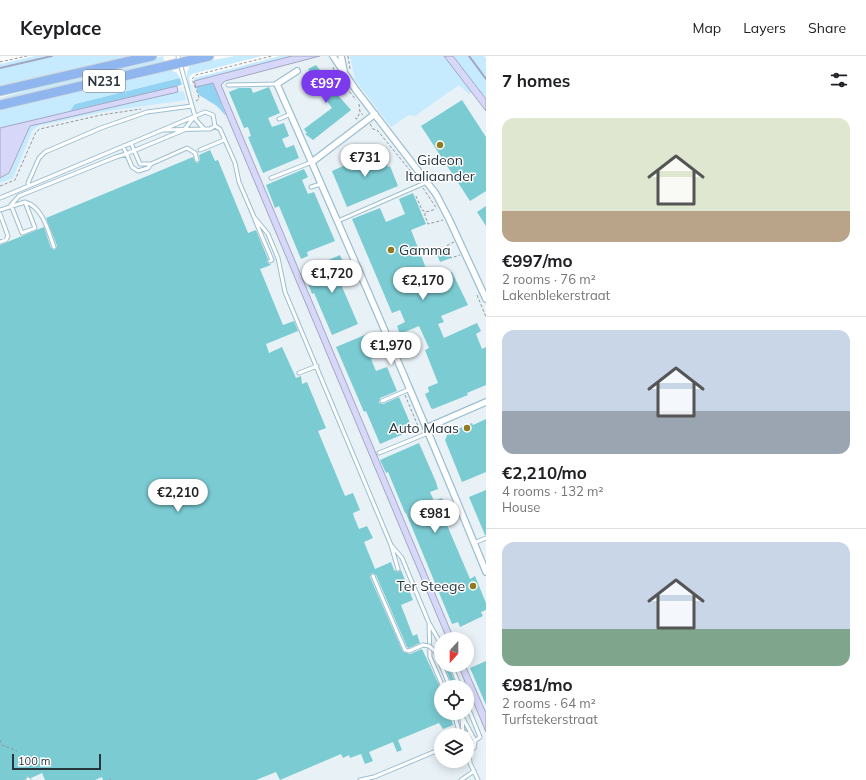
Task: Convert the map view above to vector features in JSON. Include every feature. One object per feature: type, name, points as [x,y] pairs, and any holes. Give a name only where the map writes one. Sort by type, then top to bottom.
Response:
[{"type":"main road","name":"N231","points":[[0,91],[152,56]]},
{"type":"main road","name":"N231","points":[[0,105],[180,60],[209,56]]},
{"type":"street","points":[[333,56],[436,194],[486,299]]},
{"type":"street","points":[[341,56],[345,73]]},
{"type":"street","points":[[296,71],[277,84],[322,183],[411,389],[486,572]]},
{"type":"street","points":[[312,162],[375,114]]},
{"type":"street","points":[[427,430],[486,402]]},
{"type":"lane","points":[[180,60],[195,116],[200,126],[204,129]]},
{"type":"lane","points":[[228,85],[277,84]]},
{"type":"lane","points":[[29,185],[28,183],[39,158],[46,152],[101,128],[147,112],[192,106]]},
{"type":"lane","points":[[0,198],[160,130],[205,112],[210,113],[213,115],[216,126],[220,129],[235,163],[239,182],[272,260],[270,261]]},
{"type":"lane","points":[[279,119],[291,114]]},
{"type":"lane","points":[[11,205],[19,196],[184,130],[195,116]]},
{"type":"lane","points":[[160,130],[210,129],[216,126]]},
{"type":"lane","points":[[200,150],[224,140]]},
{"type":"lane","points":[[131,143],[140,164],[152,164]]},
{"type":"lane","points":[[122,146],[132,167],[138,171],[148,168],[152,164],[187,148],[195,153],[197,160]]},
{"type":"lane","points":[[271,178],[312,162]]},
{"type":"lane","points":[[338,221],[427,182]]},
{"type":"lane","points":[[311,187],[322,183]]},
{"type":"lane","points":[[11,205],[22,233],[35,228],[25,202]]},
{"type":"lane","points":[[0,210],[11,205],[25,202],[35,206],[41,215],[54,247]]},
{"type":"lane","points":[[0,214],[8,236],[6,240],[0,242]]},
{"type":"lane","points":[[254,217],[268,234],[278,258],[286,292],[391,545],[398,569]]},
{"type":"lane","points":[[300,373],[316,366]]},
{"type":"lane","points":[[382,401],[411,389]]},
{"type":"lane","points":[[379,453],[427,430]]},
{"type":"lane","points":[[474,543],[486,538]]},
{"type":"lane","points":[[391,545],[402,558],[434,632]]},
{"type":"lane","points":[[374,576],[405,650],[409,651],[423,645],[429,646],[435,651],[447,680]]},
{"type":"lane","points":[[429,623],[430,657],[440,680]]},
{"type":"lane","points":[[473,720],[480,737],[475,741],[474,748]]},
{"type":"lane","points":[[360,780],[374,777],[434,752]]},
{"type":"lane","points":[[472,768],[478,780]]},
{"type":"lane","points":[[461,780],[474,771]]},
{"type":"path","points":[[0,62],[27,56]]},
{"type":"path","points":[[192,101],[199,99],[192,79],[196,75],[272,56]]},
{"type":"path","points":[[0,186],[15,180],[36,132],[40,129],[101,115],[146,108]]},
{"type":"path","points":[[355,118],[357,119],[360,112]]},
{"type":"path","points":[[416,196],[422,210],[426,212]]},
{"type":"path","points":[[426,212],[436,208]]},
{"type":"path","points":[[426,212],[425,216],[428,224],[443,220]]},
{"type":"path","points":[[454,242],[446,246],[451,258],[460,255]]},
{"type":"path","points":[[0,740],[2,745],[18,751]]},
{"type":"shaded area","points":[[35,56],[135,56],[0,86],[0,64]]},
{"type":"shaded area","points":[[163,56],[165,63],[0,102],[0,98],[65,79]]},
{"type":"shaded area","points":[[235,56],[262,56],[192,74],[189,77],[190,91],[187,74],[191,64]]},
{"type":"shaded area","points":[[280,56],[292,56],[194,81],[194,78]]},
{"type":"shaded area","points":[[292,56],[320,56],[225,81],[221,85],[451,632],[444,632],[213,83],[196,87],[194,81]]},
{"type":"shaded area","points":[[311,56],[359,56],[464,76],[486,109],[486,780],[0,780],[0,130]]},
{"type":"shaded area","points":[[350,56],[444,56],[473,92],[469,94],[459,85],[415,116],[409,115],[391,127],[355,80]]},
{"type":"shaded area","points":[[444,56],[453,56],[486,99],[486,111]]},
{"type":"shaded area","points":[[453,56],[484,56],[486,58],[486,99]]},
{"type":"shaded area","points":[[169,69],[177,73],[180,78],[75,104],[70,111],[0,128],[0,109]]},
{"type":"shaded area","points":[[180,78],[182,85],[70,111],[75,104]]},
{"type":"shaded area","points":[[213,83],[226,116],[217,106],[199,95],[196,87]]},
{"type":"shaded area","points":[[177,86],[178,92],[30,126],[9,173],[0,178],[0,128]]},
{"type":"shaded area","points":[[183,91],[186,100],[102,112],[38,126],[32,131],[13,178],[0,183],[0,178],[10,173],[30,126]]},
{"type":"shaded area","points":[[461,672],[468,672],[472,680],[464,680]]},
{"type":"shaded area","points":[[474,686],[486,713],[486,732],[474,703]]},
{"type":"building","points":[[316,65],[337,92],[336,93],[351,110],[313,140],[305,134],[307,133],[304,129],[332,108],[306,73],[309,71],[308,69]]},
{"type":"building","points":[[269,87],[280,113],[268,118],[272,127],[284,123],[289,136],[282,139],[286,148],[294,145],[299,158],[263,173],[248,137],[251,136],[248,127],[244,128],[229,92],[239,88],[251,88],[253,93]]},
{"type":"building","points":[[462,100],[486,137],[486,191],[470,201],[421,126]]},
{"type":"building","points":[[210,150],[215,161],[218,160],[248,233],[256,230],[268,259],[267,262],[271,265],[260,269],[283,325],[294,321],[298,331],[266,344],[269,353],[282,347],[296,378],[301,376],[302,384],[307,382],[326,428],[318,431],[345,496],[353,493],[360,510],[353,513],[359,529],[367,526],[373,538],[364,542],[375,569],[391,562],[394,570],[398,572],[401,570],[413,600],[401,605],[413,636],[417,634],[420,643],[409,648],[407,647],[376,575],[372,573],[370,577],[403,652],[410,654],[422,649],[437,680],[434,680],[434,720],[451,720],[453,725],[442,728],[439,723],[398,740],[402,750],[397,752],[393,742],[369,752],[373,761],[365,764],[361,754],[350,758],[349,755],[343,758],[341,754],[280,780],[276,772],[256,780],[103,780],[102,777],[95,780],[45,780],[42,773],[31,778],[27,776],[25,780],[0,780],[0,245],[44,227],[51,248],[55,250],[57,246],[46,218],[193,157],[195,162],[198,163],[200,160],[199,155]]},
{"type":"building","points":[[379,150],[382,151],[388,167],[390,166],[398,186],[347,207],[332,171]]},
{"type":"building","points":[[304,169],[308,177],[302,180],[308,194],[314,192],[335,241],[307,252],[308,256],[301,259],[279,206],[275,208],[266,185]]},
{"type":"building","points":[[413,193],[426,224],[411,230],[431,281],[452,272],[468,305],[441,316],[444,322],[438,324],[444,338],[477,323],[481,331],[476,334],[482,349],[486,347],[486,385],[467,393],[468,395],[433,409],[431,408],[425,394],[429,392],[428,387],[438,383],[425,350],[429,348],[419,326],[400,334],[397,326],[405,322],[400,310],[392,313],[352,219],[380,208],[386,222],[405,214],[399,199]]},
{"type":"building","points":[[486,206],[486,226],[477,212]]},
{"type":"building","points":[[446,247],[451,258],[440,262],[436,251]]},
{"type":"building","points":[[340,255],[350,278],[340,282],[358,324],[332,335],[314,293],[312,294],[303,271]]},
{"type":"building","points":[[372,332],[382,355],[371,359],[376,371],[387,367],[397,391],[380,398],[379,403],[383,404],[399,397],[413,430],[380,444],[366,411],[364,412],[336,347]]},
{"type":"building","points":[[486,419],[486,472],[462,482],[445,440],[448,433]]},
{"type":"building","points":[[419,443],[438,489],[430,492],[434,501],[442,498],[449,516],[444,518],[470,579],[475,576],[486,603],[486,610],[481,612],[483,616],[460,627],[458,622],[452,624],[388,472],[386,473],[380,460]]},
{"type":"building","points":[[486,490],[486,535],[485,535],[469,497]]},
{"type":"building","points":[[486,661],[486,705],[472,672],[474,672],[474,666]]},
{"type":"building","points":[[447,672],[451,672],[454,680],[450,680]]},
{"type":"waterway","points":[[0,68],[52,56]]},
{"type":"waterway","points":[[469,56],[486,79]]},
{"type":"place","name":"Gideon Italiaander","points":[[440,145]]},
{"type":"place","name":"Gamma","points":[[391,250]]},
{"type":"place","name":"Auto Maas","points":[[467,428]]},
{"type":"place","name":"Ter Steege","points":[[473,586]]}]
